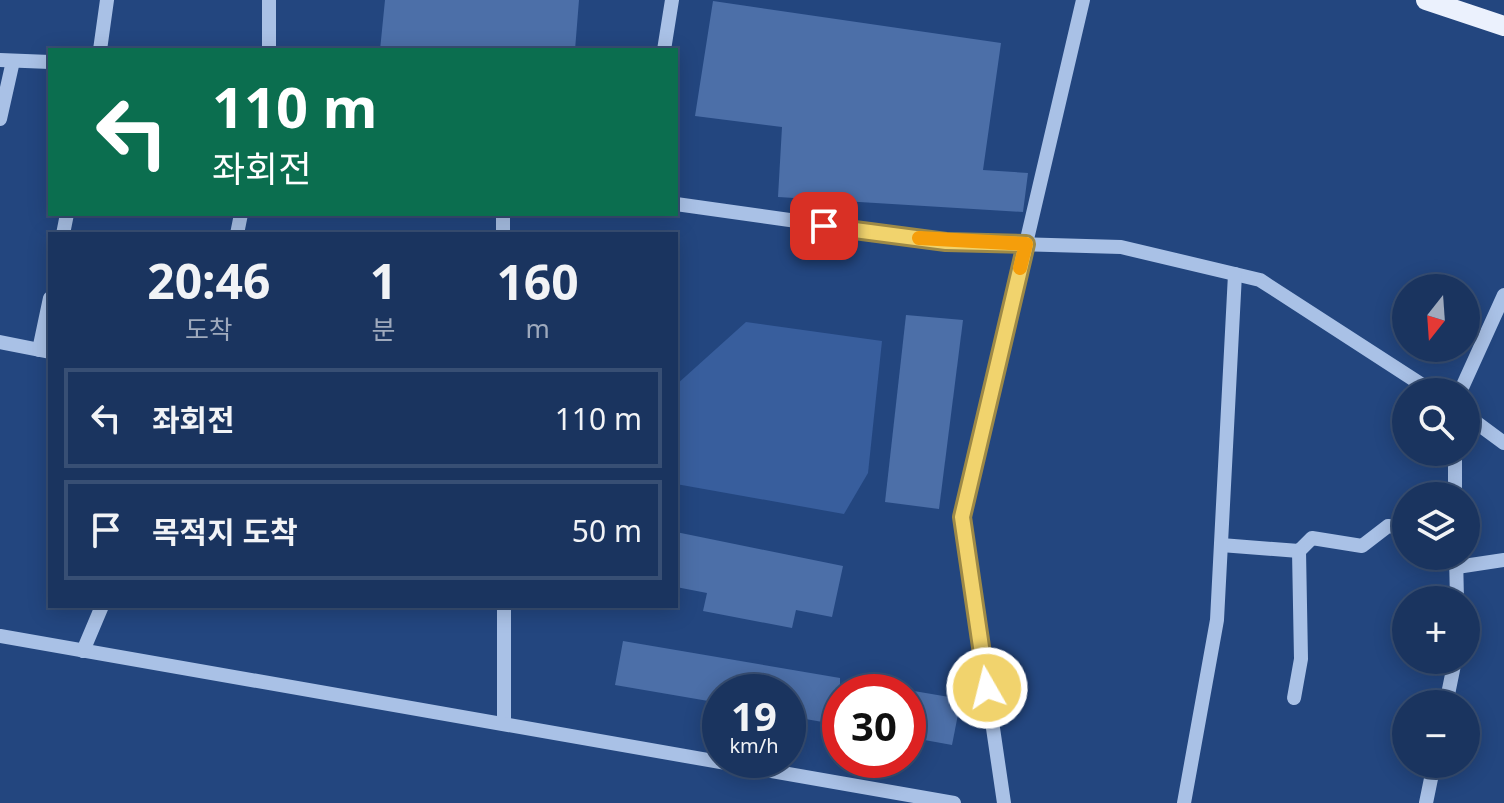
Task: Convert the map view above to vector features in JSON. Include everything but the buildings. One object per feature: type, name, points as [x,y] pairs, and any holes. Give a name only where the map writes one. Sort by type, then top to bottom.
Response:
[{"type":"main road","points":[[1426,0],[1504,26]]},
{"type":"street","points":[[100,48],[107,0]]},
{"type":"street","points":[[269,0],[269,48]]},
{"type":"street","points":[[664,48],[672,0]]},
{"type":"street","points":[[1004,803],[962,517],[1083,0]]},
{"type":"street","points":[[0,119],[7,61],[48,62]]},
{"type":"street","points":[[678,204],[946,242],[1121,247],[1235,274],[1260,280],[1411,378]]},
{"type":"street","points":[[1184,803],[1217,620],[1235,274]]},
{"type":"street","points":[[1466,378],[1504,295]]},
{"type":"street","points":[[0,342],[45,351],[48,319]]},
{"type":"street","points":[[1480,425],[1504,443]]},
{"type":"street","points":[[1294,698],[1301,659],[1299,551],[1312,538],[1362,546],[1388,526],[1392,526]]},
{"type":"street","points":[[1221,545],[1299,551]]},
{"type":"street","points":[[1480,561],[1504,560]]},
{"type":"street","points":[[83,651],[101,608]]},
{"type":"street","points":[[504,608],[504,724]]},
{"type":"street","points":[[0,636],[954,803]]},
{"type":"street","points":[[1426,803],[1431,778]]},
{"type":"shaded area","points":[[746,322],[882,341],[868,473],[844,514],[678,484],[678,383]]},
{"type":"slow traffic","points":[[919,238],[946,242],[1026,244],[1020,268]]},
{"type":"route","points":[[824,226],[946,242],[1026,244],[962,517],[987,688]]}]
